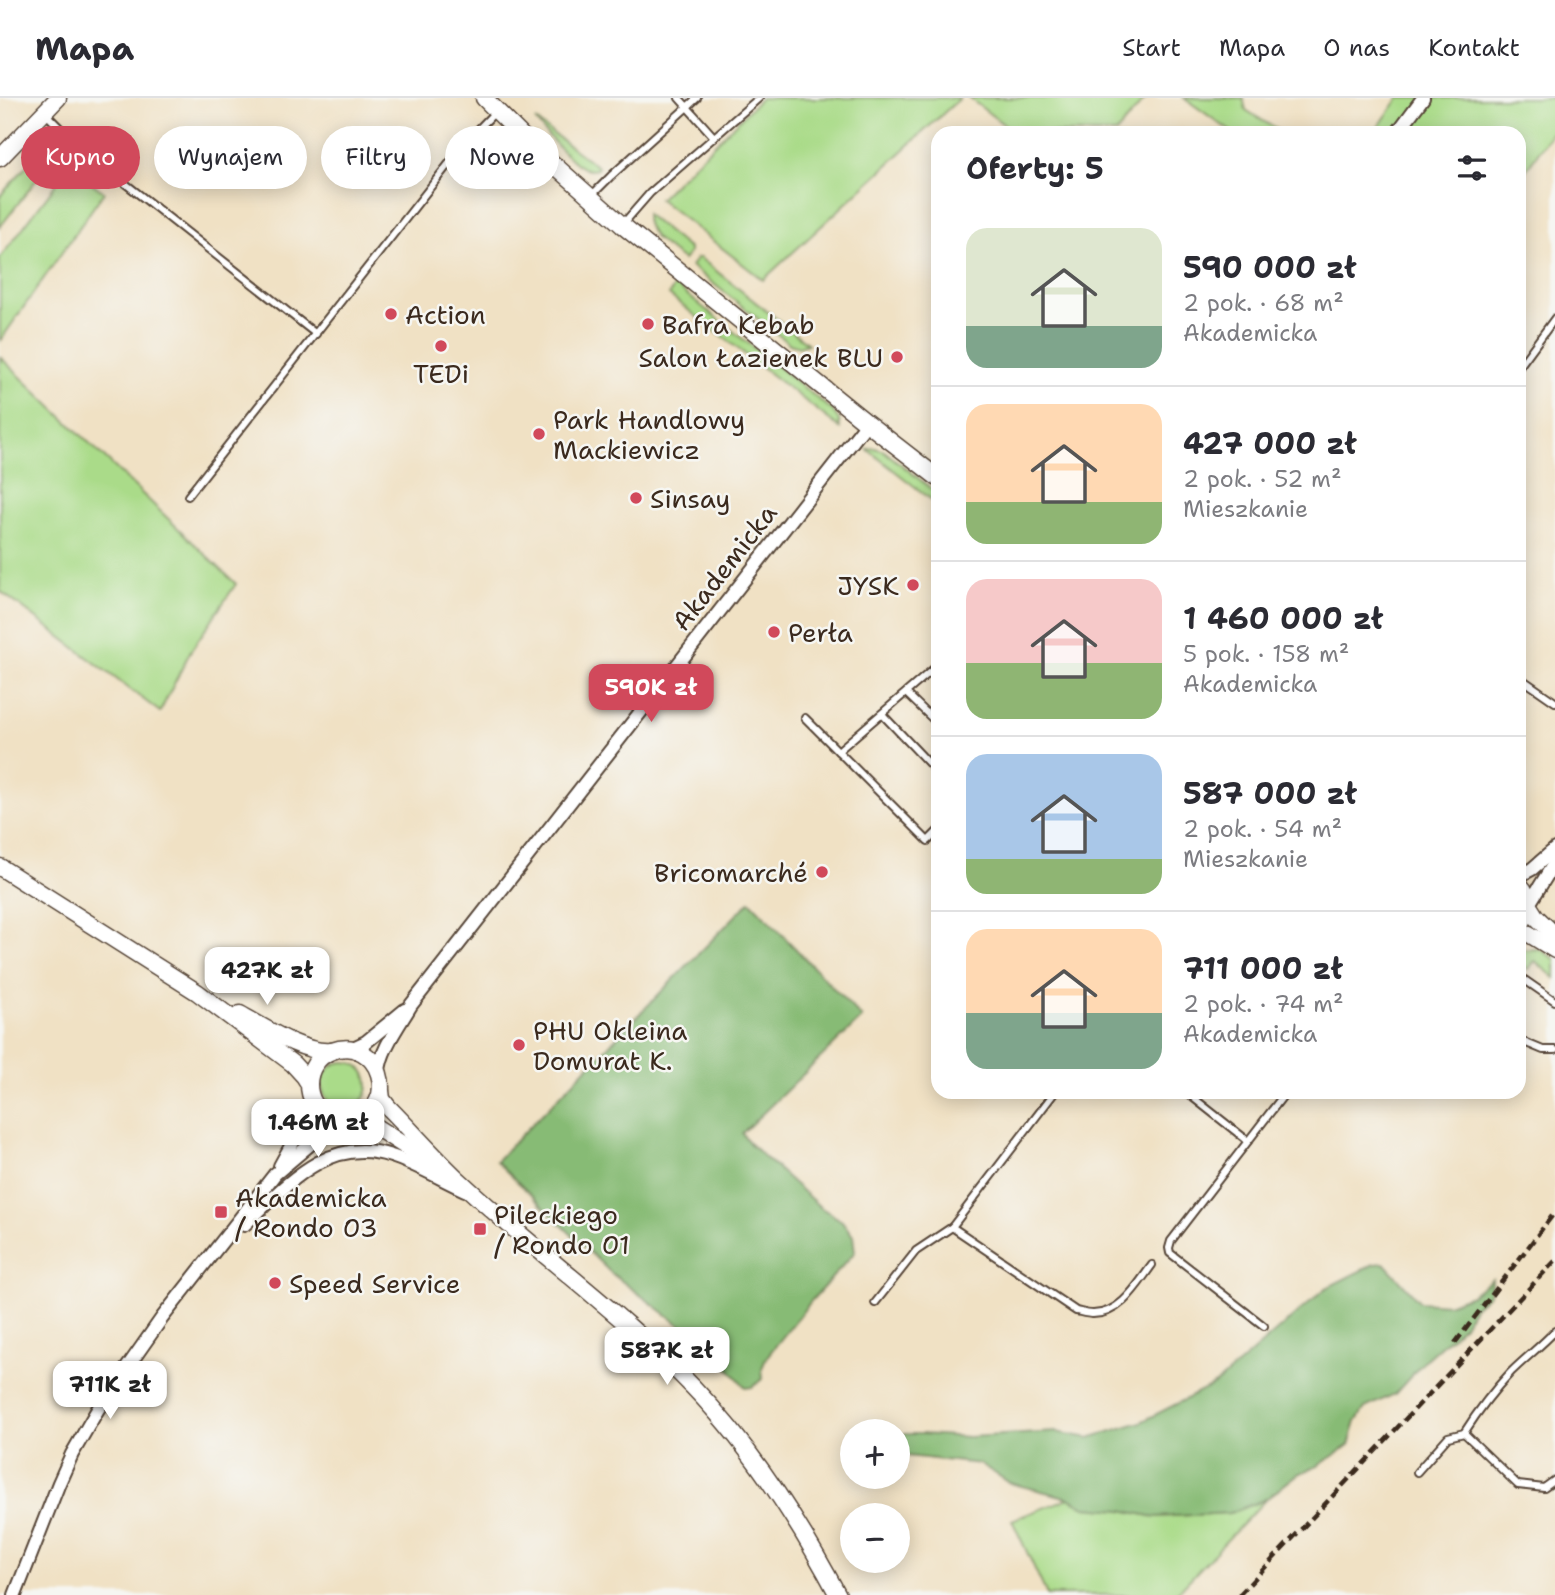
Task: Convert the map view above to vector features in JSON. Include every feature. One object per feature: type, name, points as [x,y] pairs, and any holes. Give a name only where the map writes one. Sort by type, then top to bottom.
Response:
[{"type":"street","points":[[0,158],[58,98]]},
{"type":"street","points":[[484,98],[589,198],[867,423],[931,471]]},
{"type":"street","points":[[1402,126],[1423,98]]},
{"type":"street","name":"Akademicka","points":[[379,1073],[384,1053],[411,1005],[867,423]]},
{"type":"street","points":[[1526,872],[1555,849]]},
{"type":"street","points":[[1526,916],[1529,905],[1555,862]]},
{"type":"street","points":[[0,867],[197,992],[293,1064],[304,1076],[317,1108],[328,1117],[342,1121],[363,1120],[461,1182]]},
{"type":"street","points":[[1526,894],[1536,917],[1555,935]]},
{"type":"street","points":[[1526,932],[1555,950]]},
{"type":"street","points":[[197,992],[309,1049],[323,1052],[351,1049],[369,1058],[379,1073],[382,1099],[461,1182],[616,1315],[693,1387],[770,1482],[807,1539],[838,1595]]},
{"type":"street","name":"Akademicka","points":[[351,1049],[366,1042],[411,1005]]},
{"type":"street","points":[[15,1595],[59,1483],[87,1427],[162,1318],[275,1174],[309,1113],[314,1066],[331,1051]]},
{"type":"street","points":[[275,1174],[333,1126],[363,1117],[371,1111],[381,1091]]},
{"type":"street","points":[[215,1252],[291,1181],[325,1158],[344,1152],[367,1151],[392,1156],[478,1197]]},
{"type":"lane","points":[[678,98],[714,137]]},
{"type":"lane","points":[[589,198],[697,98]]},
{"type":"lane","points":[[622,225],[650,192],[759,98]]},
{"type":"lane","points":[[44,111],[79,147],[316,334]]},
{"type":"lane","points":[[188,496],[466,143],[497,111]]},
{"type":"lane","points":[[1526,357],[1555,318]]},
{"type":"lane","points":[[838,751],[931,671]]},
{"type":"lane","points":[[1526,682],[1555,702]]},
{"type":"lane","points":[[906,693],[931,717]]},
{"type":"lane","points":[[882,714],[931,766]]},
{"type":"lane","points":[[805,718],[928,841],[931,838]]},
{"type":"lane","points":[[1526,981],[1555,1001]]},
{"type":"lane","points":[[1526,1043],[1543,1050],[1555,1050]]},
{"type":"lane","points":[[875,1303],[916,1251],[952,1227],[1050,1099]]},
{"type":"lane","points":[[1195,1099],[1248,1141]]},
{"type":"lane","points":[[1264,1326],[1170,1253],[1169,1248],[1171,1241],[1281,1099]]},
{"type":"lane","points":[[952,1227],[1076,1311],[1086,1313],[1102,1312],[1122,1304],[1152,1265]]},
{"type":"lane","points":[[1417,1472],[1448,1437],[1464,1433],[1513,1370],[1555,1331]]},
{"type":"lane","points":[[1464,1433],[1518,1485],[1544,1488],[1555,1480]]},
{"type":"green space","points":[[761,98],[960,98],[763,280],[659,199]]},
{"type":"green space","points":[[969,98],[1146,98],[1122,126],[1006,126]]},
{"type":"green space","points":[[1184,98],[1243,98],[1246,110],[1271,126],[1223,126]]},
{"type":"green space","points":[[1399,98],[1555,98],[1555,128],[1526,170],[1526,126],[1379,126]]},
{"type":"green space","points":[[559,138],[598,167],[587,170],[559,148]]},
{"type":"green space","points":[[21,172],[21,189],[29,189],[0,227],[0,196]]},
{"type":"green space","points":[[52,189],[100,189],[104,192],[0,341],[0,258]]},
{"type":"green space","points":[[646,214],[689,249],[683,260],[653,235]]},
{"type":"green space","points":[[697,258],[808,344],[799,347],[790,344],[691,266]]},
{"type":"green space","points":[[675,285],[832,410],[839,420],[840,428],[669,295]]},
{"type":"green space","points":[[0,357],[236,584],[190,652],[160,712],[0,591]]},
{"type":"green space","points":[[867,449],[884,451],[931,488],[931,499]]},
{"type":"green space","points":[[750,901],[862,1018],[742,1133],[750,1144],[820,1207],[842,1221],[853,1236],[855,1252],[766,1358],[762,1369],[763,1379],[746,1388],[712,1349],[611,1273],[496,1161]]},
{"type":"green space","points":[[1539,949],[1555,959],[1555,978],[1535,961],[1526,968],[1526,950]]},
{"type":"green space","points":[[345,1062],[361,1069],[368,1085],[361,1101],[345,1108],[329,1101],[322,1085],[329,1069]]},
{"type":"green space","points":[[1384,1263],[1420,1302],[1448,1304],[1471,1295],[1492,1279],[1489,1294],[1474,1307],[1464,1325],[1426,1359],[1395,1394],[1365,1408],[1356,1422],[1349,1445],[1318,1466],[1298,1474],[1266,1499],[1230,1513],[1155,1517],[1122,1510],[1085,1507],[1069,1498],[1010,1483],[980,1464],[910,1456],[910,1434],[969,1437],[1056,1432],[1089,1438],[1141,1422],[1216,1384],[1326,1288],[1374,1264]]},
{"type":"green space","points":[[1069,1498],[1085,1507],[1122,1510],[1155,1517],[1230,1513],[1266,1499],[1175,1595],[1047,1595],[1012,1520]]},
{"type":"railway","points":[[1455,1343],[1555,1212]]},
{"type":"railway","points":[[1239,1595],[1555,1261]]},
{"type":"place","name":"Action","points":[[391,314]]},
{"type":"place","name":"Bafra Kebab","points":[[648,324]]},
{"type":"place","name":"TEDi","points":[[441,346]]},
{"type":"place","name":"Salon Łazienek BLU","points":[[897,357]]},
{"type":"place","name":"Park Handlowy Mackiewicz","points":[[539,434]]},
{"type":"place","name":"Sinsay","points":[[636,498]]},
{"type":"place","name":"JYSK","points":[[913,585]]},
{"type":"place","name":"Perła","points":[[774,632]]},
{"type":"place","name":"Bricomarché","points":[[822,872]]},
{"type":"place","name":"PHU Okleina Domurat K.","points":[[519,1045]]},
{"type":"place","name":"Akademicka / Rondo 03","points":[[221,1212]]},
{"type":"place","name":"Pileckiego / Rondo 01","points":[[480,1229]]},
{"type":"place","name":"Speed Service","points":[[275,1283]]}]
